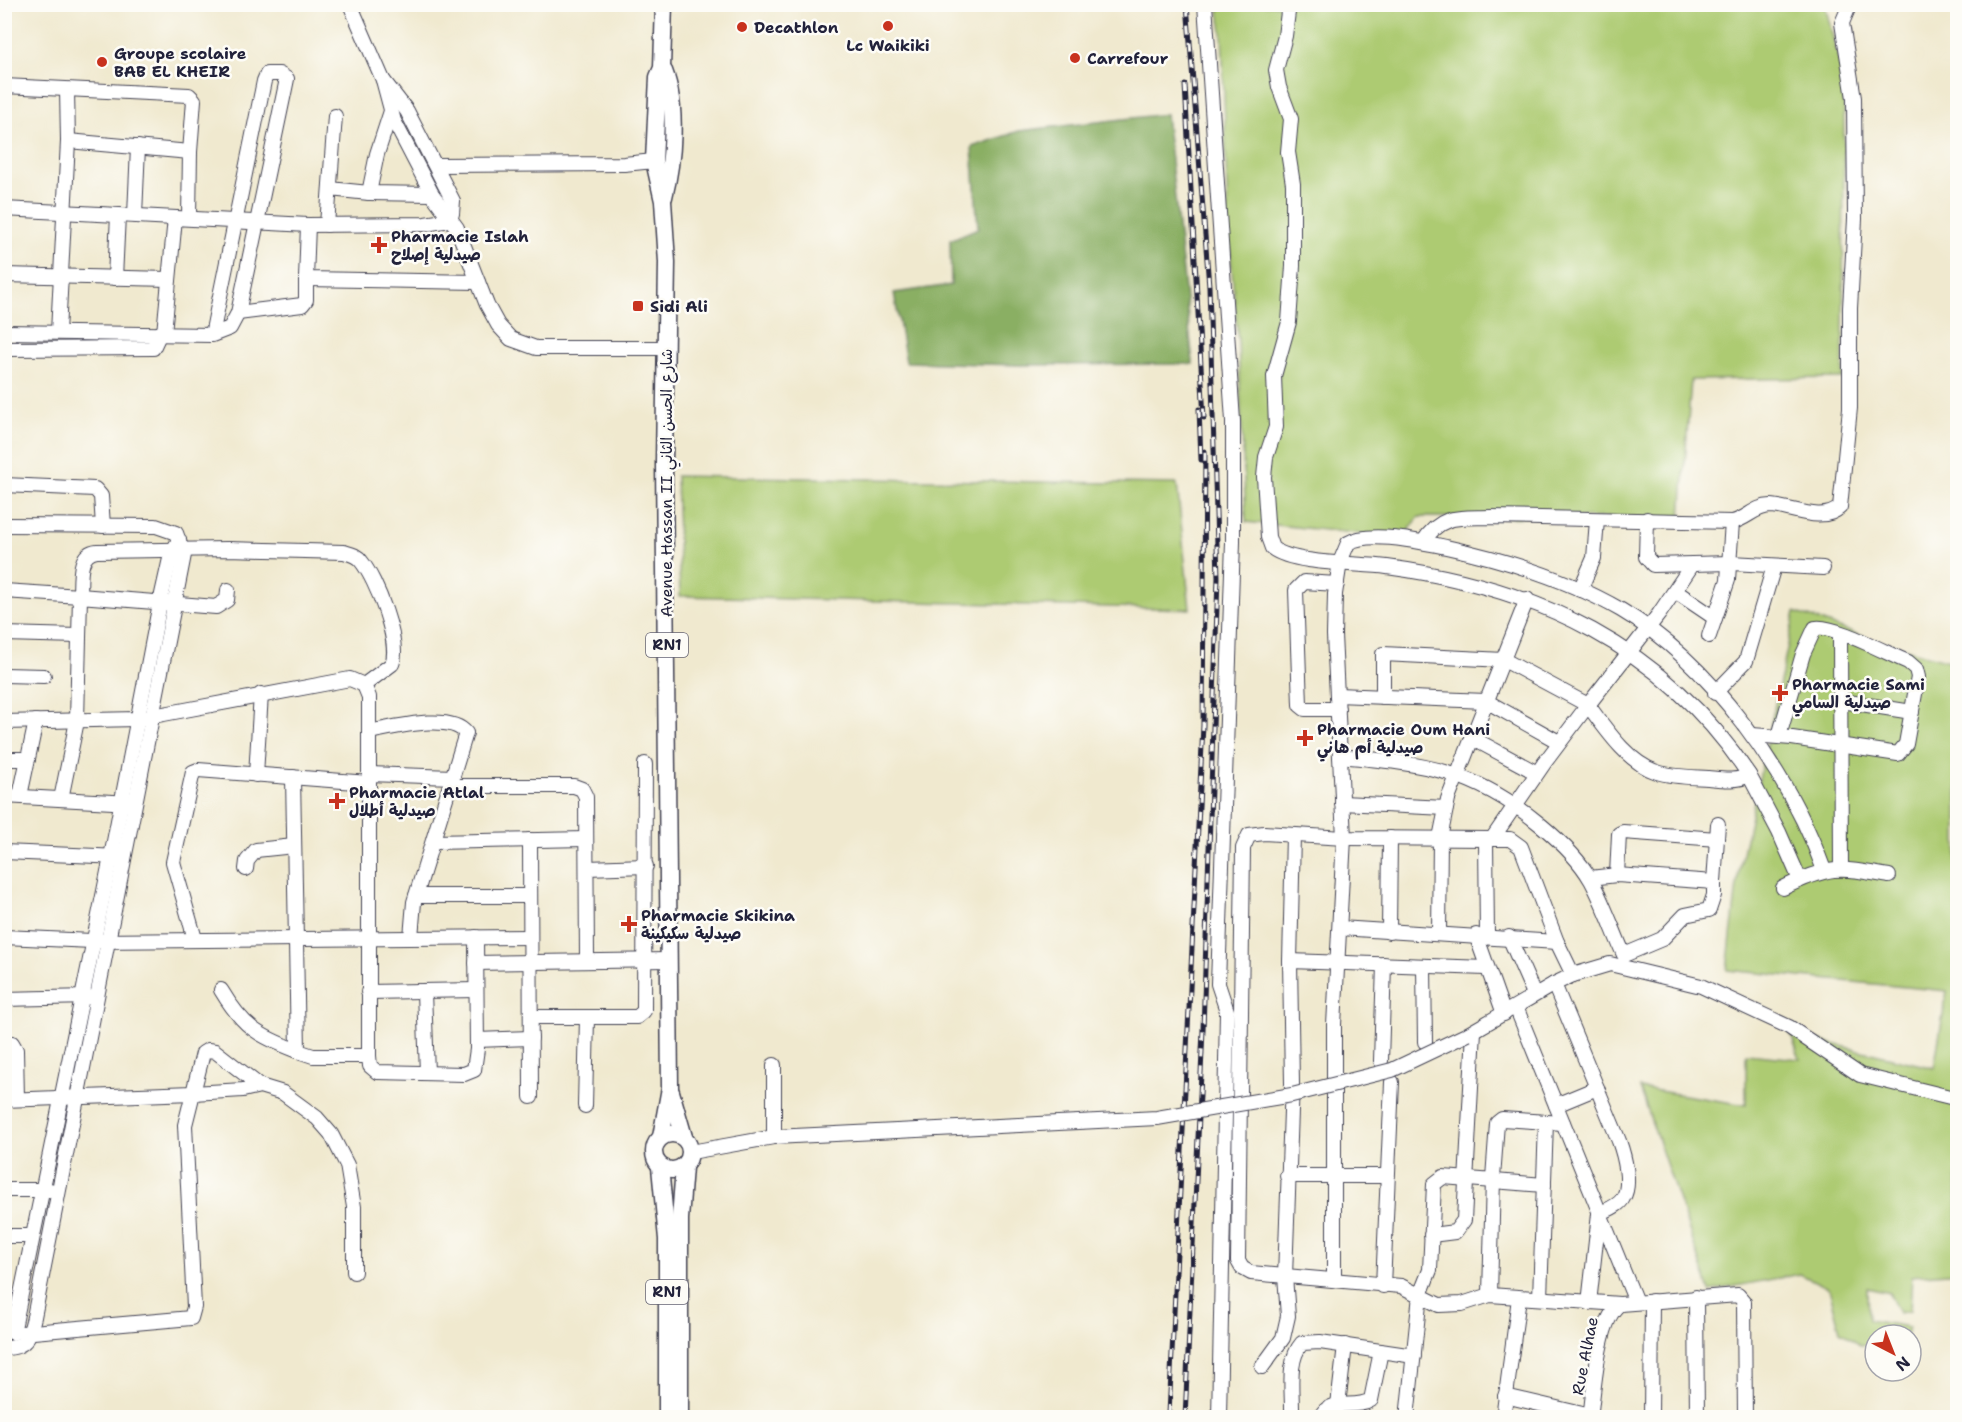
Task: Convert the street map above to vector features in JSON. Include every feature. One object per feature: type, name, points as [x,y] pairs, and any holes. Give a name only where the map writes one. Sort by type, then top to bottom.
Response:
[{"type":"main road","name":"RN1","points":[[664,4],[662,68],[658,77],[671,161]]},
{"type":"main road","name":"RN1","points":[[654,161],[664,120]]},
{"type":"main road","points":[[654,161],[663,165],[671,161]]},
{"type":"main road","name":"Avenue Hassan II شارع الحسن الثاني","points":[[654,161],[663,201],[667,262],[663,462],[670,1088],[661,1137]]},
{"type":"main road","name":"Avenue Hassan II شارع الحسن الثاني","points":[[663,201],[671,161]]},
{"type":"main road","name":"Avenue Hassan II شارع الحسن الثاني","points":[[670,1088],[686,1152],[679,1262],[680,1418]]},
{"type":"main road","points":[[660,1167],[668,1170],[686,1152],[677,1134],[661,1137]]},
{"type":"main road","name":"RN1","points":[[661,1137],[654,1152],[660,1167],[668,1239],[667,1418]]},
{"type":"street","points":[[350,4],[383,80],[391,111],[432,194],[459,233],[498,325],[511,339],[520,344],[550,349],[665,348]]},
{"type":"street","points":[[1205,4],[1233,421],[1233,542],[1218,984],[1227,1011],[1219,1418]]},
{"type":"street","points":[[1288,4],[1285,36],[1276,70],[1279,87],[1291,119],[1287,152],[1293,184],[1293,266],[1289,322],[1274,376],[1276,427],[1266,457],[1264,477],[1268,537],[1272,548],[1280,555],[1291,558],[1435,574],[1527,599],[1592,628],[1629,653],[1684,697],[1707,720],[1749,775],[1779,832],[1800,880]]},
{"type":"street","points":[[1423,542],[1438,523],[1452,518],[1732,522],[1766,506],[1822,514],[1833,513],[1840,507],[1843,497],[1850,408],[1850,308],[1856,219],[1854,98],[1842,23],[1850,4]]},
{"type":"street","points":[[4,332],[212,335],[230,328],[238,313],[287,79],[274,73],[265,78],[212,335]]},
{"type":"street","points":[[4,209],[308,225],[430,224],[450,218],[454,210],[453,201],[436,165],[407,111],[383,80]]},
{"type":"street","points":[[4,86],[189,95],[195,103],[182,218],[169,279],[162,333],[153,348],[4,349]]},
{"type":"street","points":[[58,332],[59,278],[68,141],[67,90]]},
{"type":"street","points":[[369,193],[377,154],[391,111]]},
{"type":"street","points":[[327,225],[335,116]]},
{"type":"street","points":[[68,141],[190,152]]},
{"type":"street","points":[[135,215],[138,147]]},
{"type":"street","points":[[436,165],[624,164],[654,161]]},
{"type":"street","points":[[330,189],[369,193],[432,194]]},
{"type":"street","points":[[115,278],[118,215]]},
{"type":"street","points":[[238,313],[302,305],[306,300],[308,225]]},
{"type":"street","points":[[4,275],[169,279]]},
{"type":"street","points":[[306,279],[478,282]]},
{"type":"street","points":[[95,348],[96,332]]},
{"type":"street","points":[[4,485],[95,489],[101,496],[103,526]]},
{"type":"street","points":[[1647,519],[1648,562],[1657,565],[1731,564],[1823,568]]},
{"type":"street","points":[[1580,590],[1595,552],[1597,520]]},
{"type":"street","points":[[1709,636],[1731,564],[1732,522]]},
{"type":"street","points":[[4,525],[165,528],[176,533],[178,547],[144,718],[122,802],[109,939],[30,1333],[24,1344],[16,1348],[4,1348]]},
{"type":"street","points":[[1334,1280],[1334,1025],[1344,838],[1334,636],[1340,562],[1344,549],[1355,539],[1423,542],[1486,557],[1580,590],[1621,610],[1648,628],[1715,693],[1752,735],[1799,810],[1824,870]]},
{"type":"street","points":[[61,800],[77,721],[82,564],[88,553],[178,547],[344,552],[354,555],[361,561],[370,576],[396,642],[392,664],[364,685]]},
{"type":"street","points":[[1636,1302],[1556,1106],[1510,1011],[1486,968],[1481,936],[1489,839],[1559,742],[1648,628],[1692,564]]},
{"type":"street","points":[[1715,693],[1746,661],[1774,566]]},
{"type":"street","points":[[1337,585],[1304,582],[1296,590],[1300,705],[1305,709],[1337,702],[1383,697],[1486,701],[1559,742]]},
{"type":"street","points":[[4,591],[216,607],[227,600],[228,590]]},
{"type":"street","points":[[1675,591],[1715,618]]},
{"type":"street","points":[[1439,934],[1440,838],[1446,808],[1457,774],[1527,599]]},
{"type":"street","points":[[1752,735],[1779,736],[1898,753],[1906,744],[1912,712],[1918,677],[1914,666],[1840,633],[1820,627],[1811,633],[1779,736]]},
{"type":"street","points":[[1840,633],[1841,868]]},
{"type":"street","points":[[4,634],[79,636]]},
{"type":"street","points":[[1383,697],[1383,654],[1504,660],[1588,705],[1603,725],[1640,764],[1658,772],[1724,779],[1749,775]]},
{"type":"street","points":[[4,675],[44,676]]},
{"type":"street","points":[[4,722],[144,718],[261,694],[350,679],[364,685],[369,697],[369,1056],[370,1066],[380,1074],[471,1072],[476,1066],[476,937]]},
{"type":"street","points":[[256,775],[261,694]]},
{"type":"street","points":[[1842,701],[1912,712]]},
{"type":"street","points":[[144,718],[136,804],[92,941],[62,1097],[9,1333],[191,1318],[194,1307],[185,1125],[203,1053],[208,1050],[215,1052],[260,1086],[284,1093],[306,1108],[331,1134],[347,1165],[352,1185],[354,1272]]},
{"type":"street","points":[[20,796],[36,721]]},
{"type":"street","points":[[369,732],[426,722],[463,729],[465,740],[416,896],[411,937]]},
{"type":"street","points":[[1472,738],[1537,773]]},
{"type":"street","points":[[1340,756],[1390,760],[1457,774],[1515,803],[1559,841],[1590,878],[1624,955],[1662,939],[1685,915],[1709,910],[1712,903],[1719,824]]},
{"type":"street","points":[[4,759],[28,759]]},
{"type":"street","points":[[531,1017],[637,1017],[642,1013],[646,960],[645,764]]},
{"type":"street","points":[[195,939],[173,862],[190,778],[198,770],[293,777],[579,786],[586,797],[587,960]]},
{"type":"street","points":[[293,777],[298,1052]]},
{"type":"street","points":[[4,796],[136,804]]},
{"type":"street","points":[[1342,803],[1446,808]]},
{"type":"street","points":[[1617,875],[1617,843],[1619,834],[1623,832],[1717,839]]},
{"type":"street","points":[[1573,975],[1557,942],[1521,847],[1510,839],[1344,838],[1254,833],[1246,838],[1243,848],[1237,1227],[1237,1255],[1242,1268],[1251,1273],[1401,1286],[1431,1303],[1451,1305],[1490,1294],[1620,1304],[1733,1294],[1743,1298],[1745,1418]]},
{"type":"street","points":[[1262,1367],[1282,1338],[1288,1316],[1285,1276],[1292,1083],[1290,961],[1293,835]]},
{"type":"street","points":[[1389,932],[1390,838]]},
{"type":"street","points":[[434,842],[586,839]]},
{"type":"street","points":[[530,840],[531,1097]]},
{"type":"street","points":[[246,869],[247,861],[256,850],[294,846]]},
{"type":"street","points":[[4,852],[118,857]]},
{"type":"street","points":[[587,868],[646,859],[667,853]]},
{"type":"street","points":[[1783,888],[1824,870],[1841,868],[1889,876]]},
{"type":"street","points":[[1590,878],[1617,875],[1714,882]]},
{"type":"street","points":[[416,896],[529,896]]},
{"type":"street","points":[[1340,928],[1509,937],[1557,942]]},
{"type":"street","points":[[4,937],[92,941],[109,939],[530,937]]},
{"type":"street","points":[[1509,937],[1534,994]]},
{"type":"street","points":[[476,963],[530,960],[668,960]]},
{"type":"street","points":[[1290,961],[1486,968]]},
{"type":"street","points":[[1381,1061],[1384,964]]},
{"type":"street","points":[[686,1152],[774,1137],[1157,1118],[1292,1095],[1386,1072],[1471,1033],[1554,984],[1573,975],[1610,964],[1701,986],[1789,1027],[1860,1075],[1958,1099]]},
{"type":"street","points":[[1424,966],[1425,1042]]},
{"type":"street","points":[[1554,984],[1621,1148],[1626,1188],[1620,1202],[1599,1214]]},
{"type":"street","points":[[221,990],[235,1012],[255,1033],[298,1052],[313,1056],[369,1056]]},
{"type":"street","points":[[368,992],[476,990]]},
{"type":"street","points":[[424,992],[427,1073]]},
{"type":"street","points":[[4,999],[96,997]]},
{"type":"street","points":[[585,1106],[587,1017]]},
{"type":"street","points":[[1431,1235],[1455,1232],[1461,1226],[1466,1178],[1471,1033]]},
{"type":"street","points":[[477,1040],[531,1038]]},
{"type":"street","points":[[4,1042],[12,1043],[16,1050],[11,1099],[193,1093],[243,1090],[260,1086]]},
{"type":"street","points":[[774,1065],[774,1137]]},
{"type":"street","points":[[1383,1286],[1392,1082]]},
{"type":"street","points":[[1556,1106],[1597,1088]]},
{"type":"street","points":[[1490,1294],[1497,1123],[1502,1119],[1563,1123]]},
{"type":"street","points":[[1540,1298],[1546,1122]]},
{"type":"street","points":[[1287,1176],[1387,1176]]},
{"type":"street","points":[[1407,1418],[1420,1295],[1430,1270],[1432,1192],[1436,1180],[1443,1177],[1493,1178],[1544,1185]]},
{"type":"street","points":[[4,1190],[58,1190]]},
{"type":"street","points":[[1589,1302],[1599,1214]]},
{"type":"street","points":[[4,1236],[32,1236]]},
{"type":"street","points":[[1696,1297],[1697,1418]]},
{"type":"street","points":[[1503,1418],[1519,1298]]},
{"type":"street","points":[[1651,1418],[1652,1301]]},
{"type":"street","name":"Rue Alhae","points":[[1591,1417],[1605,1326],[1613,1309],[1620,1304]]},
{"type":"street","points":[[1292,1418],[1293,1362],[1296,1350],[1302,1343],[1320,1342],[1414,1356]]},
{"type":"street","points":[[1338,1405],[1345,1345]]},
{"type":"street","points":[[1320,1418],[1322,1411],[1331,1405],[1362,1405],[1371,1400],[1381,1351]]},
{"type":"street","points":[[1505,1396],[1591,1417]]},
{"type":"green space","points":[[1218,5],[1825,5],[1844,82],[1843,378],[1691,380],[1681,518],[1419,517],[1403,538],[1246,522],[1238,342],[1228,223],[1222,32]]},
{"type":"green space","points":[[1166,114],[1193,364],[1020,365],[906,362],[894,293],[951,285],[950,240],[978,228],[972,147],[1019,131]]},
{"type":"green space","points":[[676,476],[1177,484],[1190,609],[680,596]]},
{"type":"green space","points":[[1795,612],[1875,641],[1957,663],[1957,1272],[1912,1276],[1910,1311],[1899,1313],[1889,1293],[1867,1288],[1868,1320],[1886,1323],[1863,1323],[1863,1345],[1860,1345],[1840,1331],[1829,1288],[1800,1274],[1710,1291],[1640,1088],[1746,1105],[1746,1054],[1800,1059],[1791,1034],[1934,1068],[1947,991],[1727,970],[1738,876]]},
{"type":"railway","points":[[1185,1418],[1203,1030],[1218,577],[1209,286],[1187,4]]},
{"type":"railway","points":[[1185,85],[1204,418]]},
{"type":"railway","points":[[1199,409],[1201,460]]},
{"type":"railway","points":[[1169,1414],[1203,725],[1205,451]]},
{"type":"place","name":"Lc Waikiki","points":[[888,26]]},
{"type":"place","name":"Decathlon","points":[[742,27]]},
{"type":"place","name":"Carrefour","points":[[1075,58]]},
{"type":"place","name":"Groupe scolaire BAB EL KHEIR","points":[[102,62]]},
{"type":"place","name":"Pharmacie Islah صيدلية إصلاح","points":[[379,245]]},
{"type":"place","name":"Sidi Ali","points":[[638,306]]},
{"type":"place","name":"Pharmacie Sami صيدلية السامي","points":[[1780,693]]},
{"type":"place","name":"Pharmacie Oum Hani صيدلية أم هاني","points":[[1305,738]]},
{"type":"place","name":"Pharmacie Atlal صيدلية أطلال","points":[[337,801]]},
{"type":"place","name":"Pharmacie Skikina صيدلية سكيكينة","points":[[629,924]]}]
